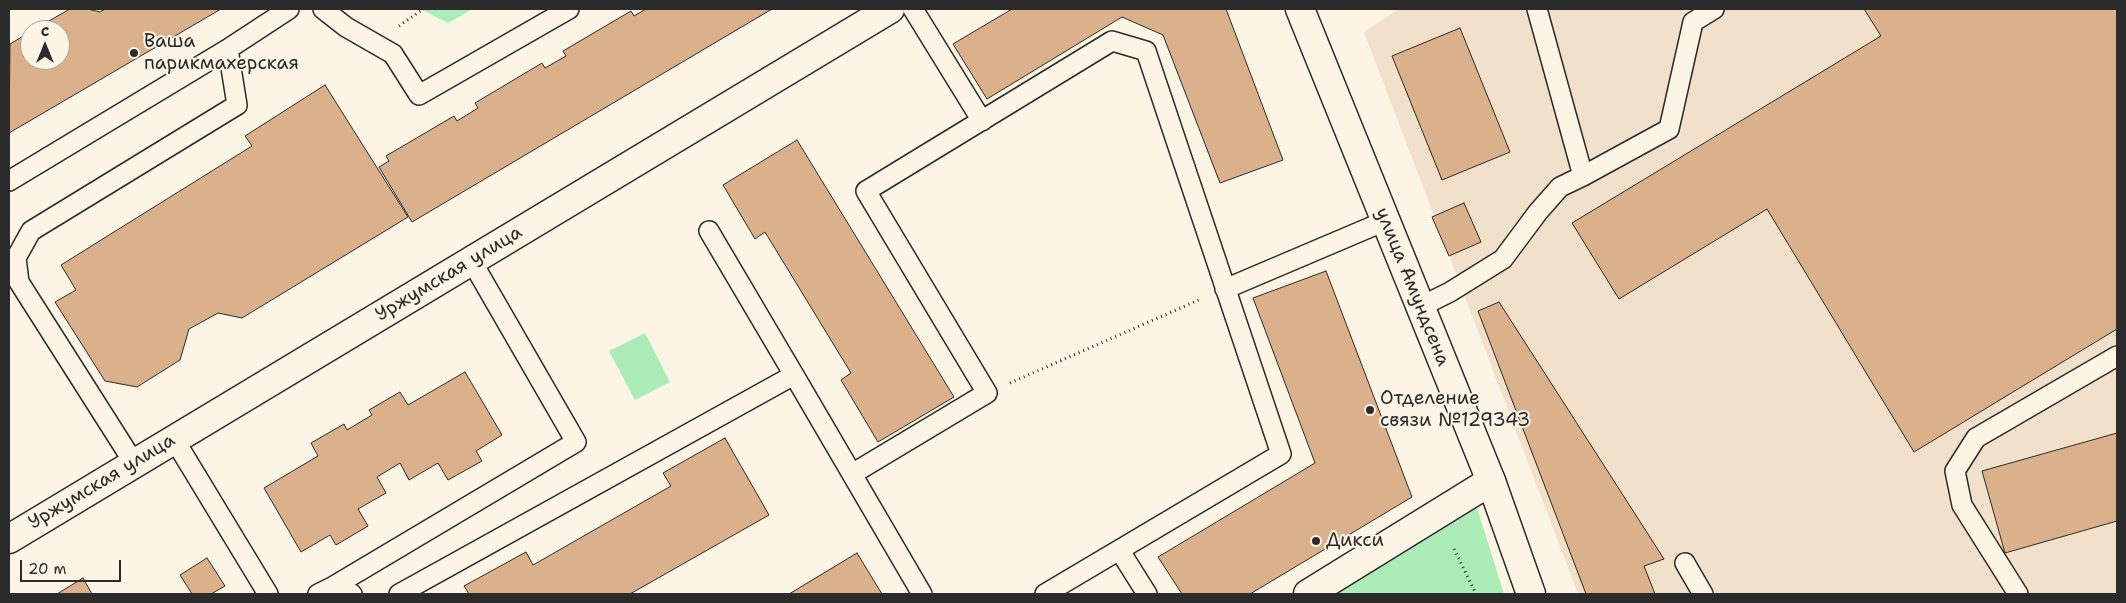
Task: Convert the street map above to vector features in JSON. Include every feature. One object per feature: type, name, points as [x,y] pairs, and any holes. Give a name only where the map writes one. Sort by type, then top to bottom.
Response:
[{"type":"street","name":"Уржумская улица","points":[[9,538],[890,9]]},
{"type":"street","name":"улица Амундсена","points":[[1300,9],[1491,481],[1532,594]]},
{"type":"street","points":[[1308,594],[1336,587],[1491,481]]},
{"type":"lane","points":[[9,181],[228,49],[290,9]]},
{"type":"lane","points":[[323,9],[346,27],[393,54],[419,95],[569,9]]},
{"type":"lane","points":[[913,9],[982,121]]},
{"type":"lane","points":[[1537,9],[1583,176]]},
{"type":"lane","points":[[1420,307],[1450,292],[1503,259],[1538,212],[1560,187],[1669,129],[1693,22],[1714,9]]},
{"type":"lane","points":[[852,474],[987,393],[866,191],[1112,41],[1146,51],[1280,454],[1045,594]]},
{"type":"lane","points":[[134,463],[19,282],[16,258],[31,231],[236,106],[228,49]]},
{"type":"lane","points":[[1225,289],[1385,221]]},
{"type":"lane","points":[[709,231],[922,594]]},
{"type":"lane","points":[[326,590],[576,442],[471,260]]},
{"type":"lane","points":[[2018,594],[1962,505],[1955,471],[1976,438],[2117,356]]},
{"type":"lane","points":[[399,594],[794,375]]},
{"type":"lane","points":[[174,439],[268,594]]},
{"type":"lane","points":[[1120,551],[1147,594]]},
{"type":"lane","points":[[1686,563],[1703,594]]},
{"type":"lane","points":[[326,590],[352,594]]},
{"type":"path","points":[[987,393],[1225,289]]},
{"type":"path","points":[[1454,549],[1476,594]]},
{"type":"shaded area","points":[[1399,9],[2117,9],[2117,594],[1578,594],[1364,32]]},
{"type":"green space","points":[[420,9],[473,9],[448,23]]},
{"type":"green space","points":[[645,333],[670,382],[635,400],[609,351]]},
{"type":"green space","points":[[1477,508],[1504,594],[1337,594]]},
{"type":"building","points":[[70,9],[88,9],[100,12],[105,9],[221,9],[9,133],[10,44],[20,38],[20,70],[70,70],[70,20],[51,20]]},
{"type":"building","points":[[646,9],[772,9],[412,222],[379,167],[389,161],[386,156],[454,116],[457,121],[478,108],[475,103],[542,63],[545,68],[566,56],[563,51],[631,11],[634,16]]},
{"type":"building","points":[[1012,9],[1226,9],[1283,160],[1220,183],[1163,35],[1122,17],[987,99],[953,44]]},
{"type":"building","points":[[1864,9],[2117,9],[2117,329],[1914,452],[1767,209],[1619,299],[1572,223],[1881,36]]},
{"type":"building","points":[[1460,28],[1510,152],[1442,180],[1392,56]]},
{"type":"building","points":[[325,85],[408,217],[242,318],[218,313],[189,329],[180,360],[137,387],[105,381],[55,302],[76,290],[61,265],[252,146],[245,136]]},
{"type":"building","points":[[797,140],[954,397],[878,442],[841,380],[851,373],[765,232],[755,239],[723,185]]},
{"type":"building","points":[[1464,203],[1481,242],[1449,256],[1432,217]]},
{"type":"building","points":[[1326,271],[1412,497],[1250,594],[1182,594],[1158,557],[1315,463],[1253,298]]},
{"type":"building","points":[[1499,302],[1664,559],[1644,566],[1655,594],[1586,594],[1478,311]]},
{"type":"building","points":[[465,372],[502,435],[476,451],[482,461],[448,480],[438,463],[409,480],[400,463],[377,477],[386,493],[358,509],[368,526],[336,545],[330,535],[301,552],[264,488],[318,456],[311,443],[344,424],[347,430],[372,415],[369,410],[400,392],[408,405]]},
{"type":"building","points":[[2117,433],[2117,521],[2005,553],[1982,471]]},
{"type":"building","points":[[725,438],[769,515],[630,594],[469,594],[464,586],[526,552],[533,565],[671,486],[663,473]]},
{"type":"building","points":[[857,553],[882,594],[789,594]]},
{"type":"building","points":[[207,558],[225,586],[211,594],[192,594],[180,575]]},
{"type":"building","points":[[83,578],[92,594],[57,594]]},
{"type":"place","name":"Ваша парикмахерская","points":[[134,53]]},
{"type":"place","name":"Отделение связи №129343","points":[[1370,410]]},
{"type":"place","name":"Дикси","points":[[1316,541]]}]
